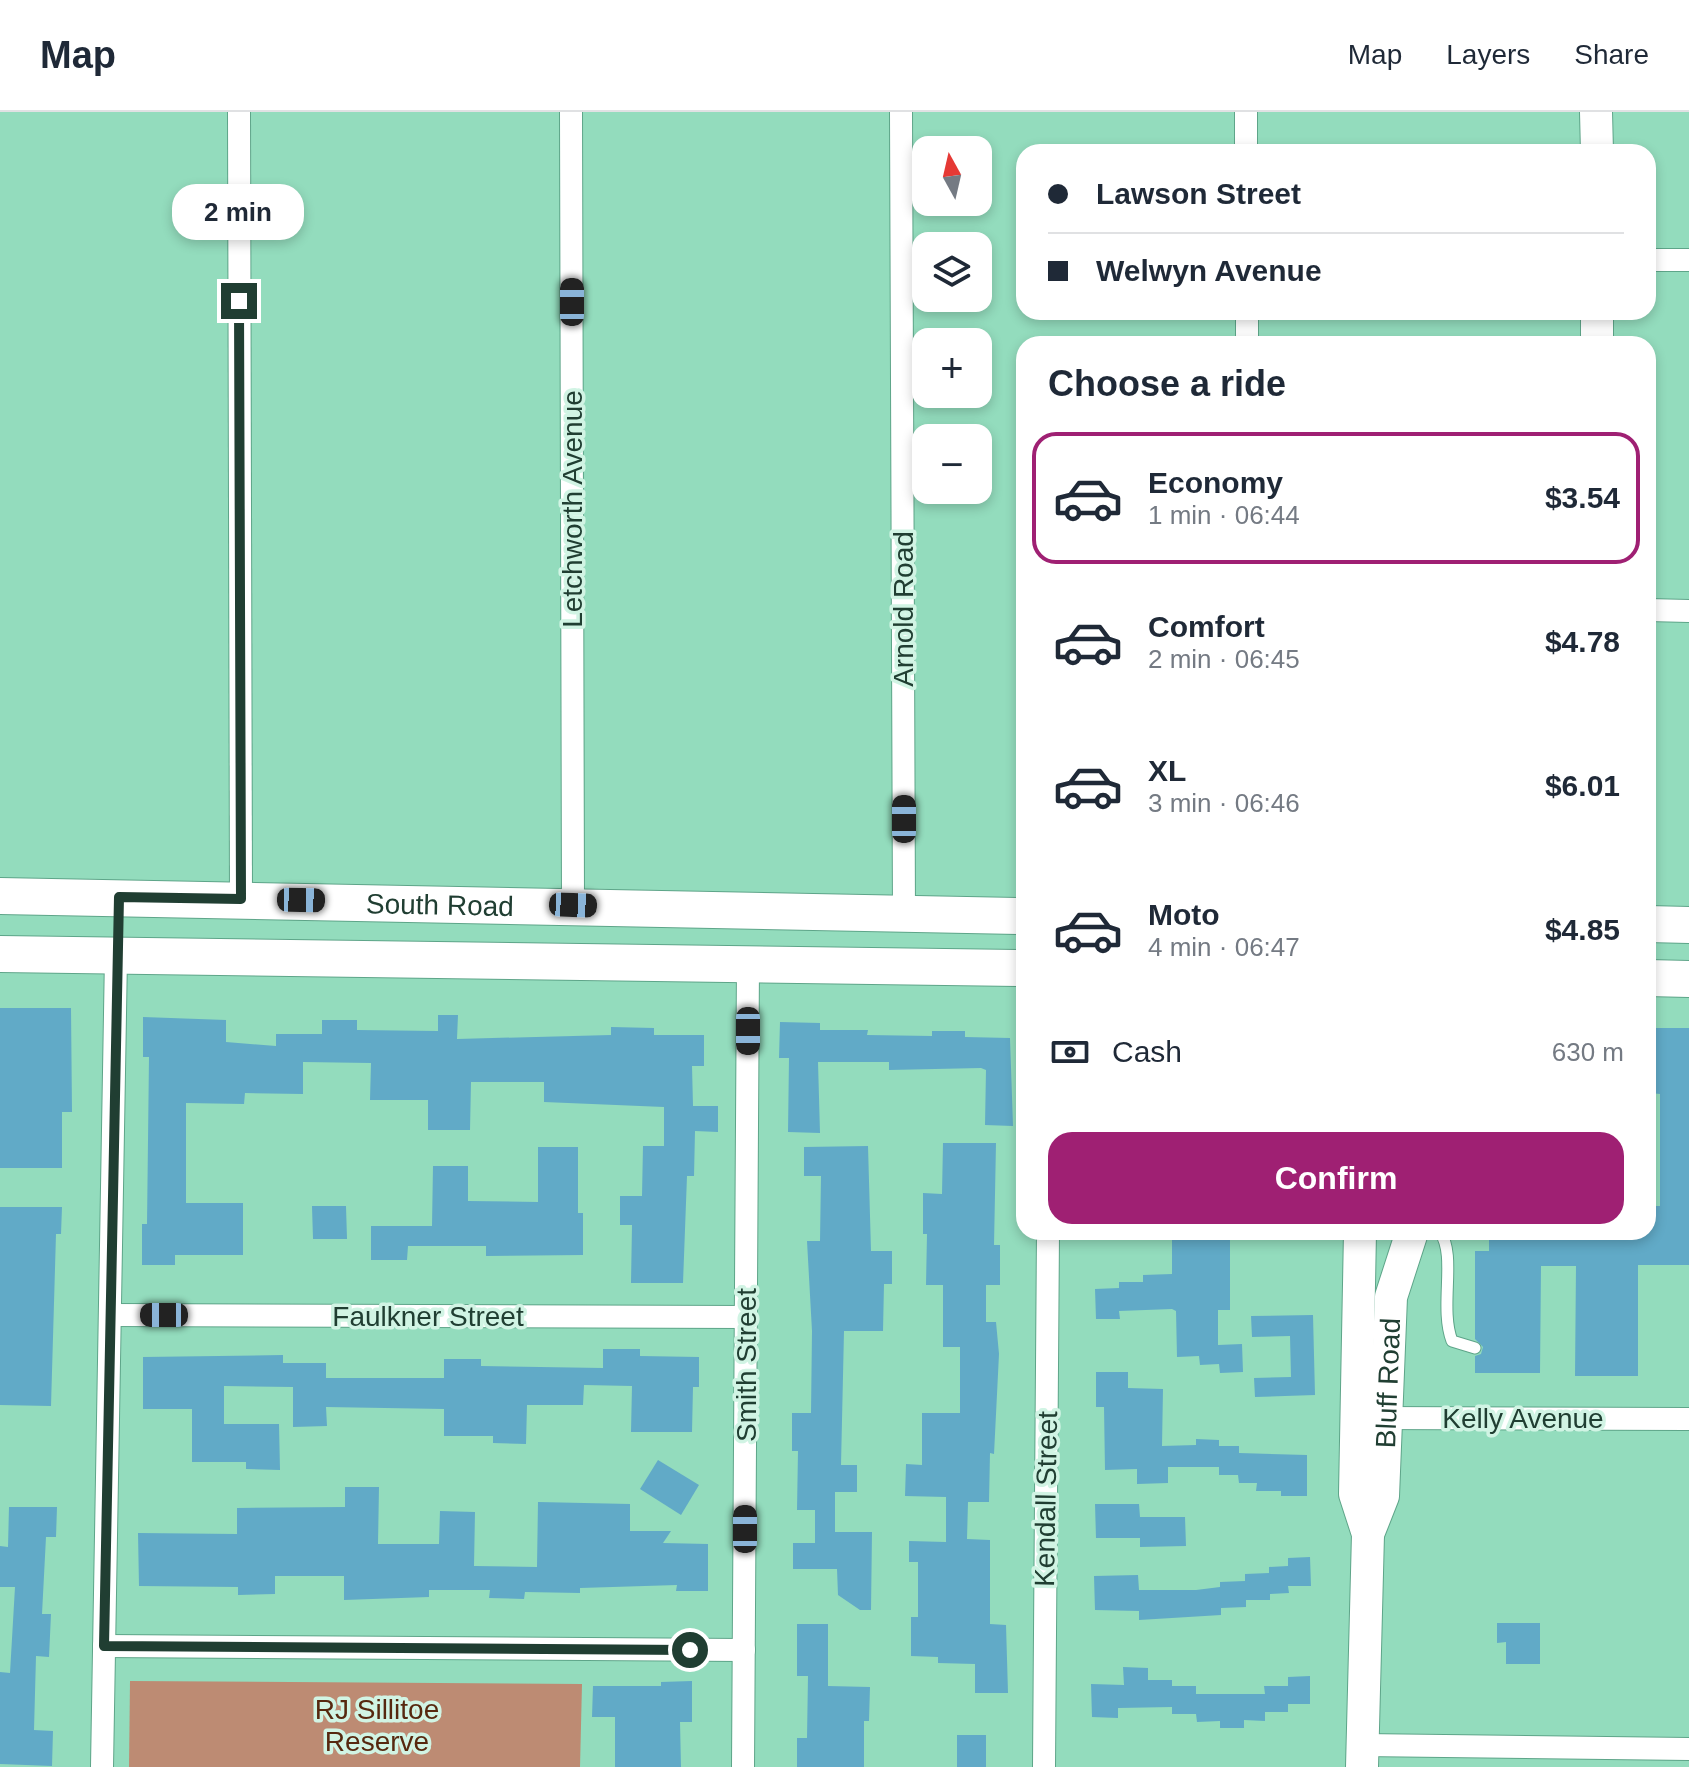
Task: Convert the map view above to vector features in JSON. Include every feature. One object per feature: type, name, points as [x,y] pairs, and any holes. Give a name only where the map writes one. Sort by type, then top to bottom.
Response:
[{"type":"main road","points":[[1596,112],[1597,144]]},
{"type":"main road","name":"South Road","points":[[0,896],[1016,916]]},
{"type":"main road","points":[[116,956],[119,897]]},
{"type":"main road","points":[[1656,924],[1689,925]]},
{"type":"main road","name":"South Road","points":[[0,954],[1016,968]]},
{"type":"main road","points":[[1656,978],[1689,979]]},
{"type":"main road","name":"Bluff Road","points":[[1358,1240],[1372,1418],[1383,1496],[1368,1534],[1362,1756]]},
{"type":"main road","name":"Bluff Road","points":[[1372,1418],[1391,1297],[1409,1240]]},
{"type":"street","points":[[239,112],[241,899]]},
{"type":"street","name":"Letchworth Avenue","points":[[571,112],[573,905]]},
{"type":"street","name":"Arnold Road","points":[[901,112],[904,914]]},
{"type":"street","points":[[1246,112],[1246,144]]},
{"type":"street","points":[[1656,260],[1689,260]]},
{"type":"street","points":[[1656,610],[1689,611]]},
{"type":"street","points":[[102,1767],[116,956]]},
{"type":"street","name":"Smith Street","points":[[743,1767],[748,964]]},
{"type":"street","name":"Kendall Street","points":[[1044,1767],[1048,1240]]},
{"type":"street","name":"Faulkner Street","points":[[110,1315],[746,1317]]},
{"type":"street","name":"Kelly Avenue","points":[[1372,1418],[1689,1419]]},
{"type":"street","points":[[104,1646],[744,1650]]},
{"type":"street","points":[[1362,1756],[1689,1749]]},
{"type":"lane","points":[[1445,1240],[1445,1321],[1452,1341],[1475,1348]]},
{"type":"green space","name":"RJ Sillitoe Reserve","points":[[130,1681],[582,1684],[580,1767],[129,1767]]},
{"type":"building","points":[[0,1008],[71,1008],[72,1112],[62,1112],[62,1168],[0,1168]]},
{"type":"building","points":[[438,1015],[458,1015],[457,1039],[611,1035],[611,1027],[654,1028],[654,1035],[704,1035],[704,1066],[692,1066],[693,1106],[718,1106],[718,1132],[695,1131],[694,1176],[687,1176],[683,1283],[631,1283],[632,1225],[620,1225],[620,1196],[642,1196],[643,1146],[664,1146],[664,1107],[544,1102],[544,1082],[471,1082],[470,1130],[428,1130],[428,1100],[370,1100],[371,1063],[303,1062],[303,1094],[245,1093],[244,1104],[186,1103],[186,1203],[243,1203],[243,1255],[175,1255],[175,1265],[142,1265],[142,1224],[147,1224],[149,1057],[143,1057],[143,1017],[226,1020],[226,1042],[276,1046],[276,1034],[322,1034],[322,1020],[357,1020],[357,1030],[438,1031]]},
{"type":"building","points":[[780,1022],[820,1023],[820,1030],[868,1030],[867,1035],[932,1036],[932,1031],[965,1031],[965,1037],[1010,1038],[1013,1126],[985,1125],[986,1070],[981,1068],[889,1070],[889,1062],[818,1062],[820,1133],[788,1132],[789,1058],[779,1058]]},
{"type":"building","points":[[1656,1028],[1689,1028],[1689,1265],[1638,1265],[1638,1376],[1575,1376],[1576,1266],[1541,1266],[1540,1373],[1475,1373],[1475,1356],[1481,1354],[1483,1347],[1475,1339],[1475,1251],[1489,1251],[1489,1240],[1656,1240],[1656,1206],[1660,1206],[1660,1094],[1656,1094]]},
{"type":"building","points":[[943,1143],[996,1143],[994,1245],[1000,1245],[1000,1285],[986,1285],[986,1322],[996,1322],[999,1354],[994,1454],[990,1453],[989,1502],[968,1502],[967,1539],[990,1540],[990,1624],[1006,1625],[1008,1693],[975,1693],[975,1664],[938,1663],[938,1657],[911,1656],[911,1617],[918,1617],[918,1562],[909,1562],[909,1541],[946,1542],[946,1497],[905,1496],[906,1464],[922,1465],[922,1413],[960,1413],[960,1347],[943,1347],[943,1285],[926,1285],[927,1234],[923,1234],[923,1193],[942,1194]]},
{"type":"building","points":[[868,1146],[871,1251],[892,1251],[892,1284],[884,1284],[883,1331],[844,1331],[841,1465],[857,1465],[857,1492],[835,1492],[835,1532],[872,1532],[871,1610],[860,1610],[838,1595],[837,1569],[793,1569],[793,1543],[815,1543],[815,1510],[797,1510],[798,1451],[792,1451],[792,1413],[811,1413],[812,1331],[807,1241],[820,1241],[821,1176],[804,1176],[804,1147]]},
{"type":"building","points":[[538,1147],[578,1147],[578,1213],[583,1213],[583,1255],[486,1256],[486,1246],[408,1246],[407,1260],[371,1260],[371,1226],[432,1226],[433,1166],[468,1166],[468,1201],[538,1202]]},
{"type":"building","points":[[312,1206],[346,1206],[347,1239],[313,1239]]},
{"type":"building","points":[[0,1207],[62,1207],[61,1234],[56,1234],[51,1406],[0,1405]]},
{"type":"building","points":[[1172,1240],[1230,1240],[1230,1310],[1218,1310],[1218,1345],[1242,1344],[1243,1372],[1220,1373],[1219,1364],[1200,1365],[1199,1356],[1177,1357],[1176,1311],[1172,1309],[1119,1311],[1120,1319],[1096,1319],[1095,1289],[1119,1288],[1119,1282],[1143,1282],[1143,1275],[1172,1274]]},
{"type":"building","points":[[1313,1315],[1315,1395],[1255,1397],[1254,1378],[1291,1377],[1290,1336],[1252,1337],[1251,1316]]},
{"type":"building","points":[[603,1349],[640,1349],[640,1356],[699,1357],[699,1387],[693,1387],[692,1432],[631,1432],[632,1386],[584,1385],[583,1405],[527,1405],[526,1444],[493,1443],[493,1436],[444,1436],[444,1409],[326,1407],[327,1426],[293,1427],[293,1387],[224,1386],[224,1424],[279,1424],[280,1470],[246,1469],[246,1462],[192,1462],[192,1409],[143,1409],[143,1357],[283,1355],[283,1363],[326,1363],[326,1378],[444,1378],[444,1359],[481,1359],[481,1366],[603,1368]]},
{"type":"building","points":[[1096,1372],[1128,1372],[1128,1388],[1163,1389],[1162,1446],[1196,1445],[1196,1439],[1219,1440],[1219,1446],[1239,1446],[1239,1453],[1307,1455],[1307,1496],[1281,1496],[1281,1491],[1256,1491],[1257,1483],[1239,1483],[1238,1475],[1219,1475],[1219,1467],[1168,1467],[1168,1483],[1137,1484],[1137,1469],[1105,1470],[1104,1407],[1096,1407]]},
{"type":"building","points":[[658,1460],[699,1485],[681,1515],[640,1489]]},
{"type":"building","points":[[345,1487],[379,1487],[378,1544],[439,1544],[440,1511],[475,1512],[474,1566],[537,1567],[538,1502],[630,1504],[630,1531],[671,1531],[663,1543],[708,1544],[708,1591],[676,1591],[677,1585],[580,1588],[580,1593],[525,1592],[524,1599],[489,1598],[490,1590],[429,1590],[429,1597],[344,1600],[344,1576],[275,1576],[275,1594],[238,1595],[238,1587],[139,1586],[138,1533],[237,1534],[237,1508],[345,1507]]},
{"type":"building","points":[[1095,1504],[1139,1504],[1140,1517],[1185,1517],[1186,1546],[1140,1547],[1140,1538],[1096,1538]]},
{"type":"building","points":[[9,1507],[57,1507],[56,1537],[46,1537],[42,1614],[51,1614],[49,1657],[36,1656],[34,1730],[53,1731],[52,1766],[0,1764],[0,1672],[10,1673],[15,1587],[0,1587],[0,1546],[8,1547]]},
{"type":"building","points":[[1310,1557],[1311,1586],[1288,1586],[1289,1593],[1270,1594],[1270,1600],[1246,1600],[1246,1607],[1221,1608],[1221,1615],[1139,1620],[1139,1611],[1095,1610],[1094,1576],[1138,1575],[1139,1590],[1196,1590],[1220,1587],[1220,1582],[1245,1581],[1245,1574],[1269,1573],[1269,1567],[1288,1566],[1288,1558]]},
{"type":"building","points":[[1497,1623],[1540,1623],[1540,1664],[1506,1664],[1506,1642],[1497,1643]]},
{"type":"building","points":[[797,1624],[828,1624],[828,1686],[870,1687],[869,1721],[864,1721],[864,1767],[797,1767],[797,1738],[807,1738],[808,1676],[797,1676]]},
{"type":"building","points":[[1123,1667],[1148,1668],[1148,1680],[1172,1680],[1172,1686],[1196,1686],[1196,1694],[1265,1694],[1264,1686],[1288,1686],[1288,1677],[1310,1676],[1310,1704],[1288,1704],[1288,1712],[1265,1712],[1265,1721],[1244,1720],[1244,1728],[1220,1728],[1220,1721],[1197,1722],[1196,1714],[1172,1714],[1172,1707],[1118,1708],[1118,1718],[1092,1717],[1091,1684],[1124,1685]]},
{"type":"building","points":[[692,1681],[692,1722],[680,1722],[681,1767],[615,1767],[615,1717],[592,1717],[593,1686],[661,1686],[661,1682]]},
{"type":"building","points":[[957,1735],[986,1735],[986,1767],[957,1767]]},
{"type":"route","points":[[239,301],[241,899],[119,897],[104,1646],[690,1650]]}]
